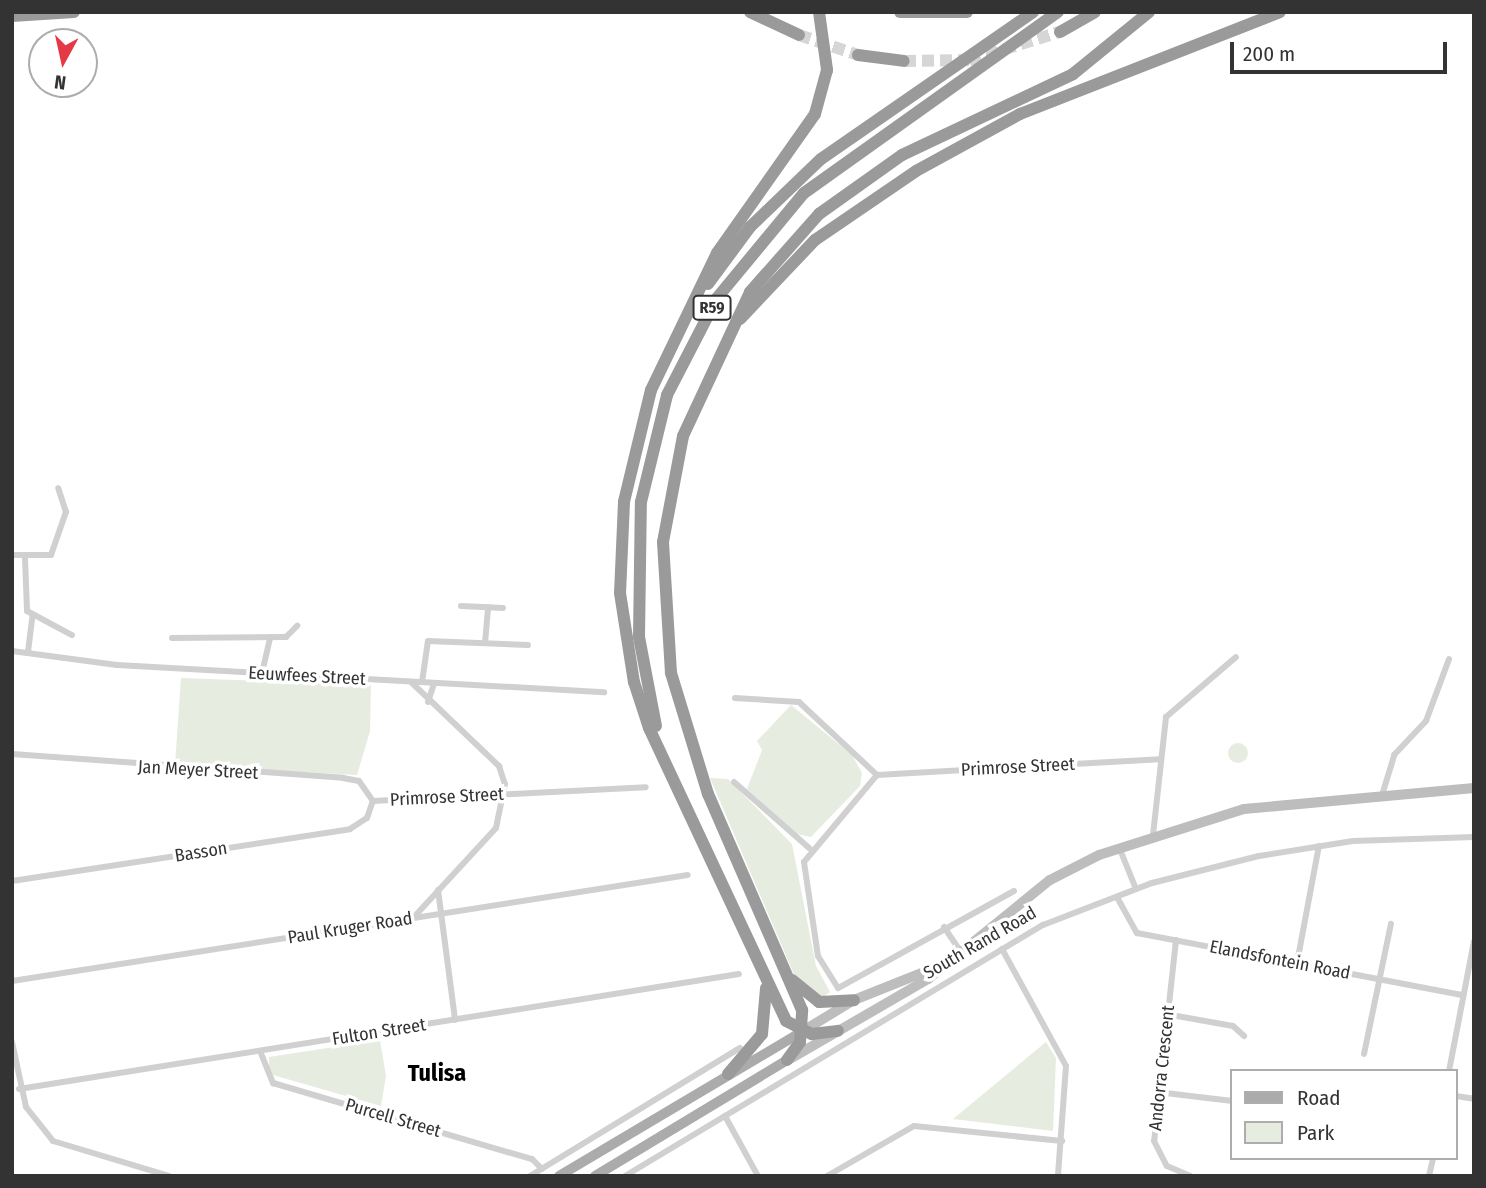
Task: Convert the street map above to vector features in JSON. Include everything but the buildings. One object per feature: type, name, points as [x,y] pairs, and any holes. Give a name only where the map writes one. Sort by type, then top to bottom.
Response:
[{"type":"highway","points":[[12,16],[74,12]]},
{"type":"highway","points":[[750,12],[799,35]]},
{"type":"highway","points":[[661,750],[625,640],[621,540],[650,390],[717,253],[815,114],[827,70],[820,12]]},
{"type":"highway","points":[[900,12],[967,12]]},
{"type":"highway","points":[[691,306],[750,227],[821,159],[1032,12]]},
{"type":"highway","name":"R59","points":[[765,978],[661,750],[639,638],[636,542],[657,423],[695,337],[740,265],[804,193],[1058,12]]},
{"type":"highway","points":[[1060,32],[1095,12]]},
{"type":"highway","name":"R59","points":[[784,968],[683,724],[661,591],[671,478],[689,419],[736,322],[780,254],[845,192],[902,155],[1073,75],[1149,12]]},
{"type":"highway","points":[[736,322],[815,240],[916,171],[1020,114],[1280,12]]},
{"type":"highway","points":[[858,55],[904,61]]},
{"type":"highway","points":[[784,968],[813,999],[854,1000]]},
{"type":"highway","points":[[784,968],[802,1010],[803,1031],[787,1060]]},
{"type":"highway","points":[[765,978],[786,1021],[803,1031],[838,1031]]},
{"type":"highway","points":[[728,1074],[765,1026],[765,978]]},
{"type":"main road","name":"South Rand Road","points":[[595,1176],[963,955],[1050,880],[1119,847],[1244,809],[1383,792],[1474,788]]},
{"type":"main road","name":"South Rand Road","points":[[559,1176],[854,1000],[953,961]]},
{"type":"street","points":[[12,555],[25,558],[51,555],[66,512],[58,488]]},
{"type":"street","points":[[25,558],[22,597],[33,617],[72,635]]},
{"type":"street","points":[[461,606],[503,608]]},
{"type":"street","points":[[485,643],[488,607]]},
{"type":"street","points":[[28,652],[33,617]]},
{"type":"street","points":[[172,638],[289,636],[297,626]]},
{"type":"street","points":[[262,673],[270,637]]},
{"type":"street","points":[[422,682],[428,641],[528,645]]},
{"type":"street","name":"Eeuwfees Street","points":[[12,651],[262,673],[604,692]]},
{"type":"street","points":[[1153,835],[1160,759],[1168,713],[1236,657]]},
{"type":"street","points":[[1383,792],[1394,755],[1426,721],[1449,659]]},
{"type":"street","points":[[411,682],[428,702],[499,766],[505,794],[496,828],[412,918]]},
{"type":"street","points":[[428,702],[434,683]]},
{"type":"street","points":[[734,782],[809,848],[877,775],[799,702],[735,698]]},
{"type":"street","name":"Jan Meyer Street","points":[[12,754],[343,778],[359,781],[373,801]]},
{"type":"street","name":"Primrose Street","points":[[877,775],[1160,759]]},
{"type":"street","name":"Primrose Street","points":[[373,801],[646,787]]},
{"type":"street","name":"Basson","points":[[12,881],[350,829],[367,818],[373,801]]},
{"type":"street","name":"South Rand Road","points":[[625,1176],[1043,925],[1118,899],[1136,889],[1320,846],[1474,837]]},
{"type":"street","points":[[1297,963],[1320,846]]},
{"type":"street","points":[[1119,847],[1136,889]]},
{"type":"street","name":"South Rand Road","points":[[809,848],[805,858],[818,956],[828,982],[841,988],[1014,891]]},
{"type":"street","name":"Paul Kruger Road","points":[[12,981],[688,875]]},
{"type":"street","points":[[438,889],[439,914],[456,1020]]},
{"type":"street","name":"Elandsfontein Road","points":[[1118,899],[1133,932],[1464,995]]},
{"type":"street","points":[[1364,1054],[1391,924]]},
{"type":"street","name":"South Rand Road","points":[[944,928],[963,955]]},
{"type":"street","name":"Andorra Crescent","points":[[1176,940],[1157,1092],[1156,1152],[1171,1170],[1191,1176]]},
{"type":"street","points":[[1449,1069],[1474,941]]},
{"type":"street","points":[[1002,949],[1066,1066],[1058,1176]]},
{"type":"street","name":"Fulton Street","points":[[19,1089],[739,974]]},
{"type":"street","points":[[1166,1014],[1233,1026],[1244,1036]]},
{"type":"street","points":[[12,1042],[19,1089],[31,1116],[53,1141],[169,1176]]},
{"type":"street","points":[[530,1176],[740,1048]]},
{"type":"street","name":"Purcell Street","points":[[260,1051],[273,1083],[533,1158],[542,1169]]},
{"type":"street","points":[[1157,1092],[1230,1101]]},
{"type":"street","points":[[725,1116],[758,1176]]},
{"type":"street","points":[[827,1176],[914,1126],[1062,1141]]},
{"type":"green space","points":[[181,678],[371,685],[370,731],[357,775],[175,765]]},
{"type":"green space","points":[[791,705],[852,755],[862,773],[860,786],[811,837],[797,834],[747,789],[762,750],[757,741]]},
{"type":"green space","points":[[1238,743],[1245,746],[1248,753],[1245,760],[1238,763],[1231,760],[1228,753],[1231,746]]},
{"type":"green space","points":[[710,778],[728,779],[792,844],[816,966],[830,992],[819,1000],[799,986]]},
{"type":"green space","points":[[380,1040],[386,1076],[381,1106],[273,1075],[269,1066],[269,1057]]},
{"type":"green space","points":[[1046,1042],[1056,1058],[1053,1131],[953,1119]]},
{"type":"tunnel","points":[[904,61],[969,60],[1060,32]]},
{"type":"tunnel","points":[[799,35],[858,55]]},
{"type":"district","name":"Tulisa","points":[[437,1074]]}]
